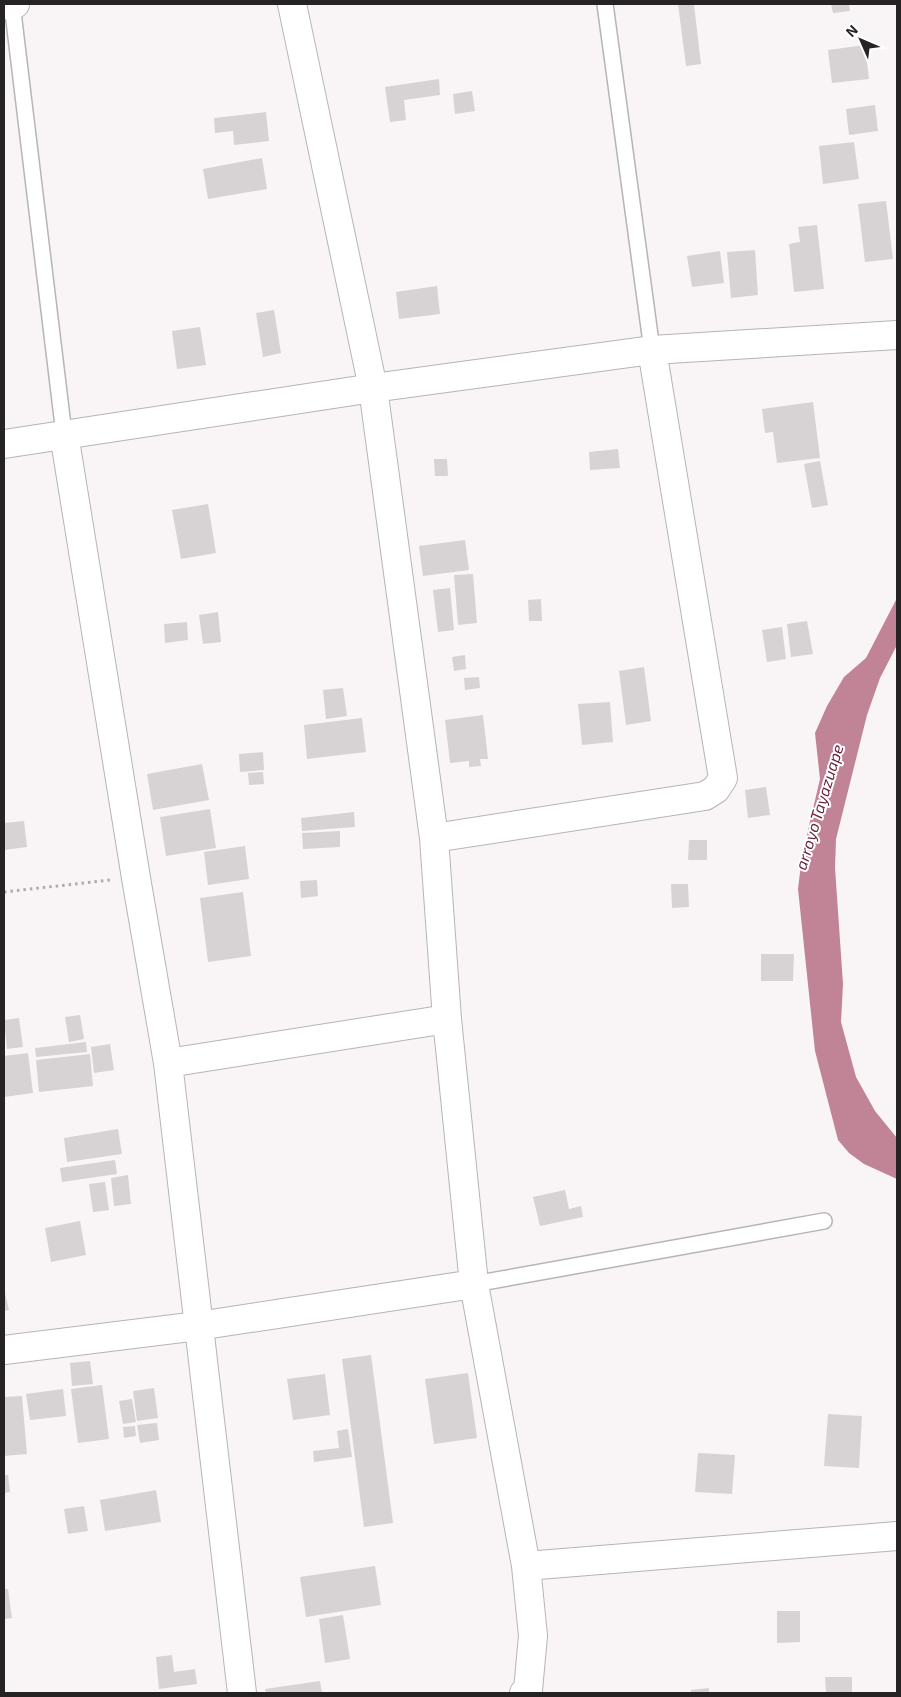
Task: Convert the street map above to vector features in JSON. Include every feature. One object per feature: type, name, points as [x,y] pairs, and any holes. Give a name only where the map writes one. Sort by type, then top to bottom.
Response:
[{"type":"street","points":[[4,5],[13,4]]},
{"type":"street","points":[[292,4],[373,388],[434,838],[447,1019],[474,1284],[526,1566],[533,1636],[527,1692]]},
{"type":"street","points":[[4,444],[373,388],[652,350],[897,335]]},
{"type":"street","points":[[434,838],[705,796],[716,789],[723,778],[652,350]]},
{"type":"street","points":[[64,434],[168,1063],[242,1693]]},
{"type":"street","points":[[168,1063],[447,1019]]},
{"type":"street","points":[[4,1350],[198,1326],[474,1284]]},
{"type":"street","points":[[526,1566],[897,1536]]},
{"type":"lane","points":[[13,4],[64,434]]},
{"type":"lane","points":[[605,4],[652,350]]},
{"type":"lane","points":[[474,1284],[824,1221]]},
{"type":"path","points":[[4,892],[136,878]]},
{"type":"water","name":"arroyo Tayazuape","points":[[897,598],[897,645],[880,678],[867,715],[836,839],[835,868],[843,984],[841,1022],[856,1077],[875,1111],[897,1138],[897,1179],[864,1164],[849,1153],[838,1140],[815,1051],[798,889],[802,856],[820,779],[815,733],[827,706],[844,677],[866,658]]},
{"type":"building","points":[[678,4],[694,4],[701,64],[686,66]]},
{"type":"building","points":[[831,4],[849,4],[850,11],[833,13]]},
{"type":"building","points":[[865,45],[869,79],[832,83],[828,50]]},
{"type":"building","points":[[439,79],[440,95],[404,100],[406,120],[390,122],[385,87]]},
{"type":"building","points":[[472,91],[475,111],[455,114],[453,94]]},
{"type":"building","points":[[875,105],[878,131],[849,135],[846,109]]},
{"type":"building","points":[[266,112],[269,141],[234,145],[233,131],[215,133],[214,118]]},
{"type":"building","points":[[854,142],[859,179],[823,184],[819,146]]},
{"type":"building","points":[[262,158],[267,189],[208,199],[203,169]]},
{"type":"building","points":[[886,201],[893,259],[865,262],[858,204]]},
{"type":"building","points":[[817,225],[824,289],[794,292],[789,244],[800,242],[798,227]]},
{"type":"building","points":[[755,250],[758,295],[731,298],[727,252]]},
{"type":"building","points":[[720,251],[724,283],[692,287],[687,256]]},
{"type":"building","points":[[437,286],[440,314],[399,319],[396,292]]},
{"type":"building","points":[[274,310],[281,353],[263,357],[256,313]]},
{"type":"building","points":[[200,327],[206,365],[177,369],[172,331]]},
{"type":"building","points":[[813,402],[820,458],[777,463],[773,432],[765,433],[762,409]]},
{"type":"building","points":[[618,449],[620,468],[590,470],[589,452]]},
{"type":"building","points":[[434,459],[447,459],[448,476],[435,476]]},
{"type":"building","points":[[820,461],[828,505],[812,508],[804,464]]},
{"type":"building","points":[[208,504],[216,553],[181,559],[172,510]]},
{"type":"building","points":[[465,540],[469,570],[423,576],[419,546]]},
{"type":"building","points":[[473,574],[477,623],[458,625],[454,575]]},
{"type":"building","points":[[450,588],[454,630],[438,632],[433,590]]},
{"type":"building","points":[[541,599],[542,621],[529,621],[528,600]]},
{"type":"building","points":[[218,612],[221,642],[203,644],[199,615]]},
{"type":"building","points":[[807,621],[813,654],[791,657],[787,624]]},
{"type":"building","points":[[187,622],[188,640],[165,643],[164,624]]},
{"type":"building","points":[[782,627],[786,659],[767,662],[762,630]]},
{"type":"building","points":[[465,655],[466,669],[454,671],[452,657]]},
{"type":"building","points":[[644,667],[651,721],[626,725],[619,671]]},
{"type":"building","points":[[479,677],[480,688],[465,690],[464,678]]},
{"type":"building","points":[[343,688],[347,716],[326,719],[323,690]]},
{"type":"building","points":[[610,702],[613,742],[582,745],[578,704]]},
{"type":"building","points":[[483,715],[488,759],[480,759],[481,766],[469,767],[469,761],[450,763],[445,720]]},
{"type":"building","points":[[362,718],[366,752],[307,759],[304,725]]},
{"type":"building","points":[[263,752],[264,770],[240,772],[239,754]]},
{"type":"building","points":[[202,764],[209,800],[153,810],[147,774]]},
{"type":"building","points":[[263,772],[264,784],[249,785],[248,773]]},
{"type":"building","points":[[766,787],[770,815],[748,818],[745,790]]},
{"type":"building","points":[[210,809],[216,848],[166,856],[160,817]]},
{"type":"building","points":[[354,812],[355,827],[302,831],[301,818]]},
{"type":"building","points":[[24,821],[27,847],[4,850],[4,823]]},
{"type":"building","points":[[340,831],[340,847],[303,849],[302,833]]},
{"type":"building","points":[[689,840],[707,840],[707,860],[688,860]]},
{"type":"building","points":[[245,846],[249,879],[208,885],[204,852]]},
{"type":"building","points":[[317,880],[318,896],[301,898],[300,881]]},
{"type":"building","points":[[671,884],[688,884],[689,907],[672,908]]},
{"type":"building","points":[[243,892],[251,956],[208,962],[200,898]]},
{"type":"building","points":[[761,954],[794,954],[793,981],[761,981]]},
{"type":"building","points":[[80,1015],[84,1039],[69,1042],[65,1017]]},
{"type":"building","points":[[19,1018],[23,1047],[7,1049],[4,1020]]},
{"type":"building","points":[[86,1042],[87,1052],[36,1057],[35,1048]]},
{"type":"building","points":[[110,1044],[114,1070],[94,1073],[91,1047]]},
{"type":"building","points":[[28,1053],[33,1093],[4,1097],[4,1056]]},
{"type":"building","points":[[90,1054],[93,1086],[39,1092],[36,1060]]},
{"type":"building","points":[[118,1129],[122,1154],[67,1162],[64,1138]]},
{"type":"building","points":[[115,1160],[117,1174],[62,1182],[60,1168]]},
{"type":"building","points":[[128,1175],[131,1204],[114,1206],[111,1178]]},
{"type":"building","points":[[105,1182],[109,1210],[93,1212],[89,1184]]},
{"type":"building","points":[[565,1190],[569,1209],[581,1206],[583,1217],[540,1226],[533,1197]]},
{"type":"building","points":[[80,1221],[86,1255],[51,1262],[45,1228]]},
{"type":"building","points":[[4,1289],[9,1310],[4,1311]]},
{"type":"building","points":[[371,1355],[393,1523],[364,1527],[342,1359]]},
{"type":"building","points":[[90,1361],[93,1384],[72,1386],[70,1363]]},
{"type":"building","points":[[468,1373],[477,1438],[434,1444],[425,1379]]},
{"type":"building","points":[[325,1374],[330,1415],[293,1420],[287,1379]]},
{"type":"building","points":[[102,1385],[109,1439],[78,1443],[71,1389]]},
{"type":"building","points":[[154,1388],[158,1418],[137,1421],[133,1391]]},
{"type":"building","points":[[63,1389],[66,1416],[30,1420],[26,1394]]},
{"type":"building","points":[[22,1396],[27,1454],[4,1456],[4,1397]]},
{"type":"building","points":[[132,1399],[136,1422],[123,1424],[119,1401]]},
{"type":"building","points":[[828,1414],[862,1416],[859,1468],[824,1466]]},
{"type":"building","points":[[157,1423],[159,1440],[140,1443],[137,1425]]},
{"type":"building","points":[[135,1426],[136,1436],[124,1438],[123,1427]]},
{"type":"building","points":[[348,1429],[352,1457],[314,1462],[313,1451],[339,1448],[337,1431]]},
{"type":"building","points":[[698,1453],[735,1455],[732,1494],[695,1492]]},
{"type":"building","points":[[4,1475],[8,1475],[10,1492],[4,1493]]},
{"type":"building","points":[[156,1490],[161,1522],[105,1531],[100,1500]]},
{"type":"building","points":[[84,1506],[88,1531],[68,1534],[64,1509]]},
{"type":"building","points":[[375,1566],[381,1605],[306,1617],[300,1577]]},
{"type":"building","points":[[4,1589],[8,1589],[12,1618],[4,1619]]},
{"type":"building","points":[[777,1611],[800,1611],[800,1642],[777,1643]]},
{"type":"building","points":[[343,1615],[350,1659],[325,1663],[319,1619]]},
{"type":"building","points":[[172,1655],[174,1672],[195,1669],[197,1684],[159,1689],[156,1657]]},
{"type":"building","points":[[825,1677],[852,1677],[852,1693],[826,1693]]},
{"type":"building","points":[[320,1681],[322,1693],[266,1693],[265,1689]]},
{"type":"building","points":[[709,1688],[709,1693],[691,1693],[691,1690]]}]
